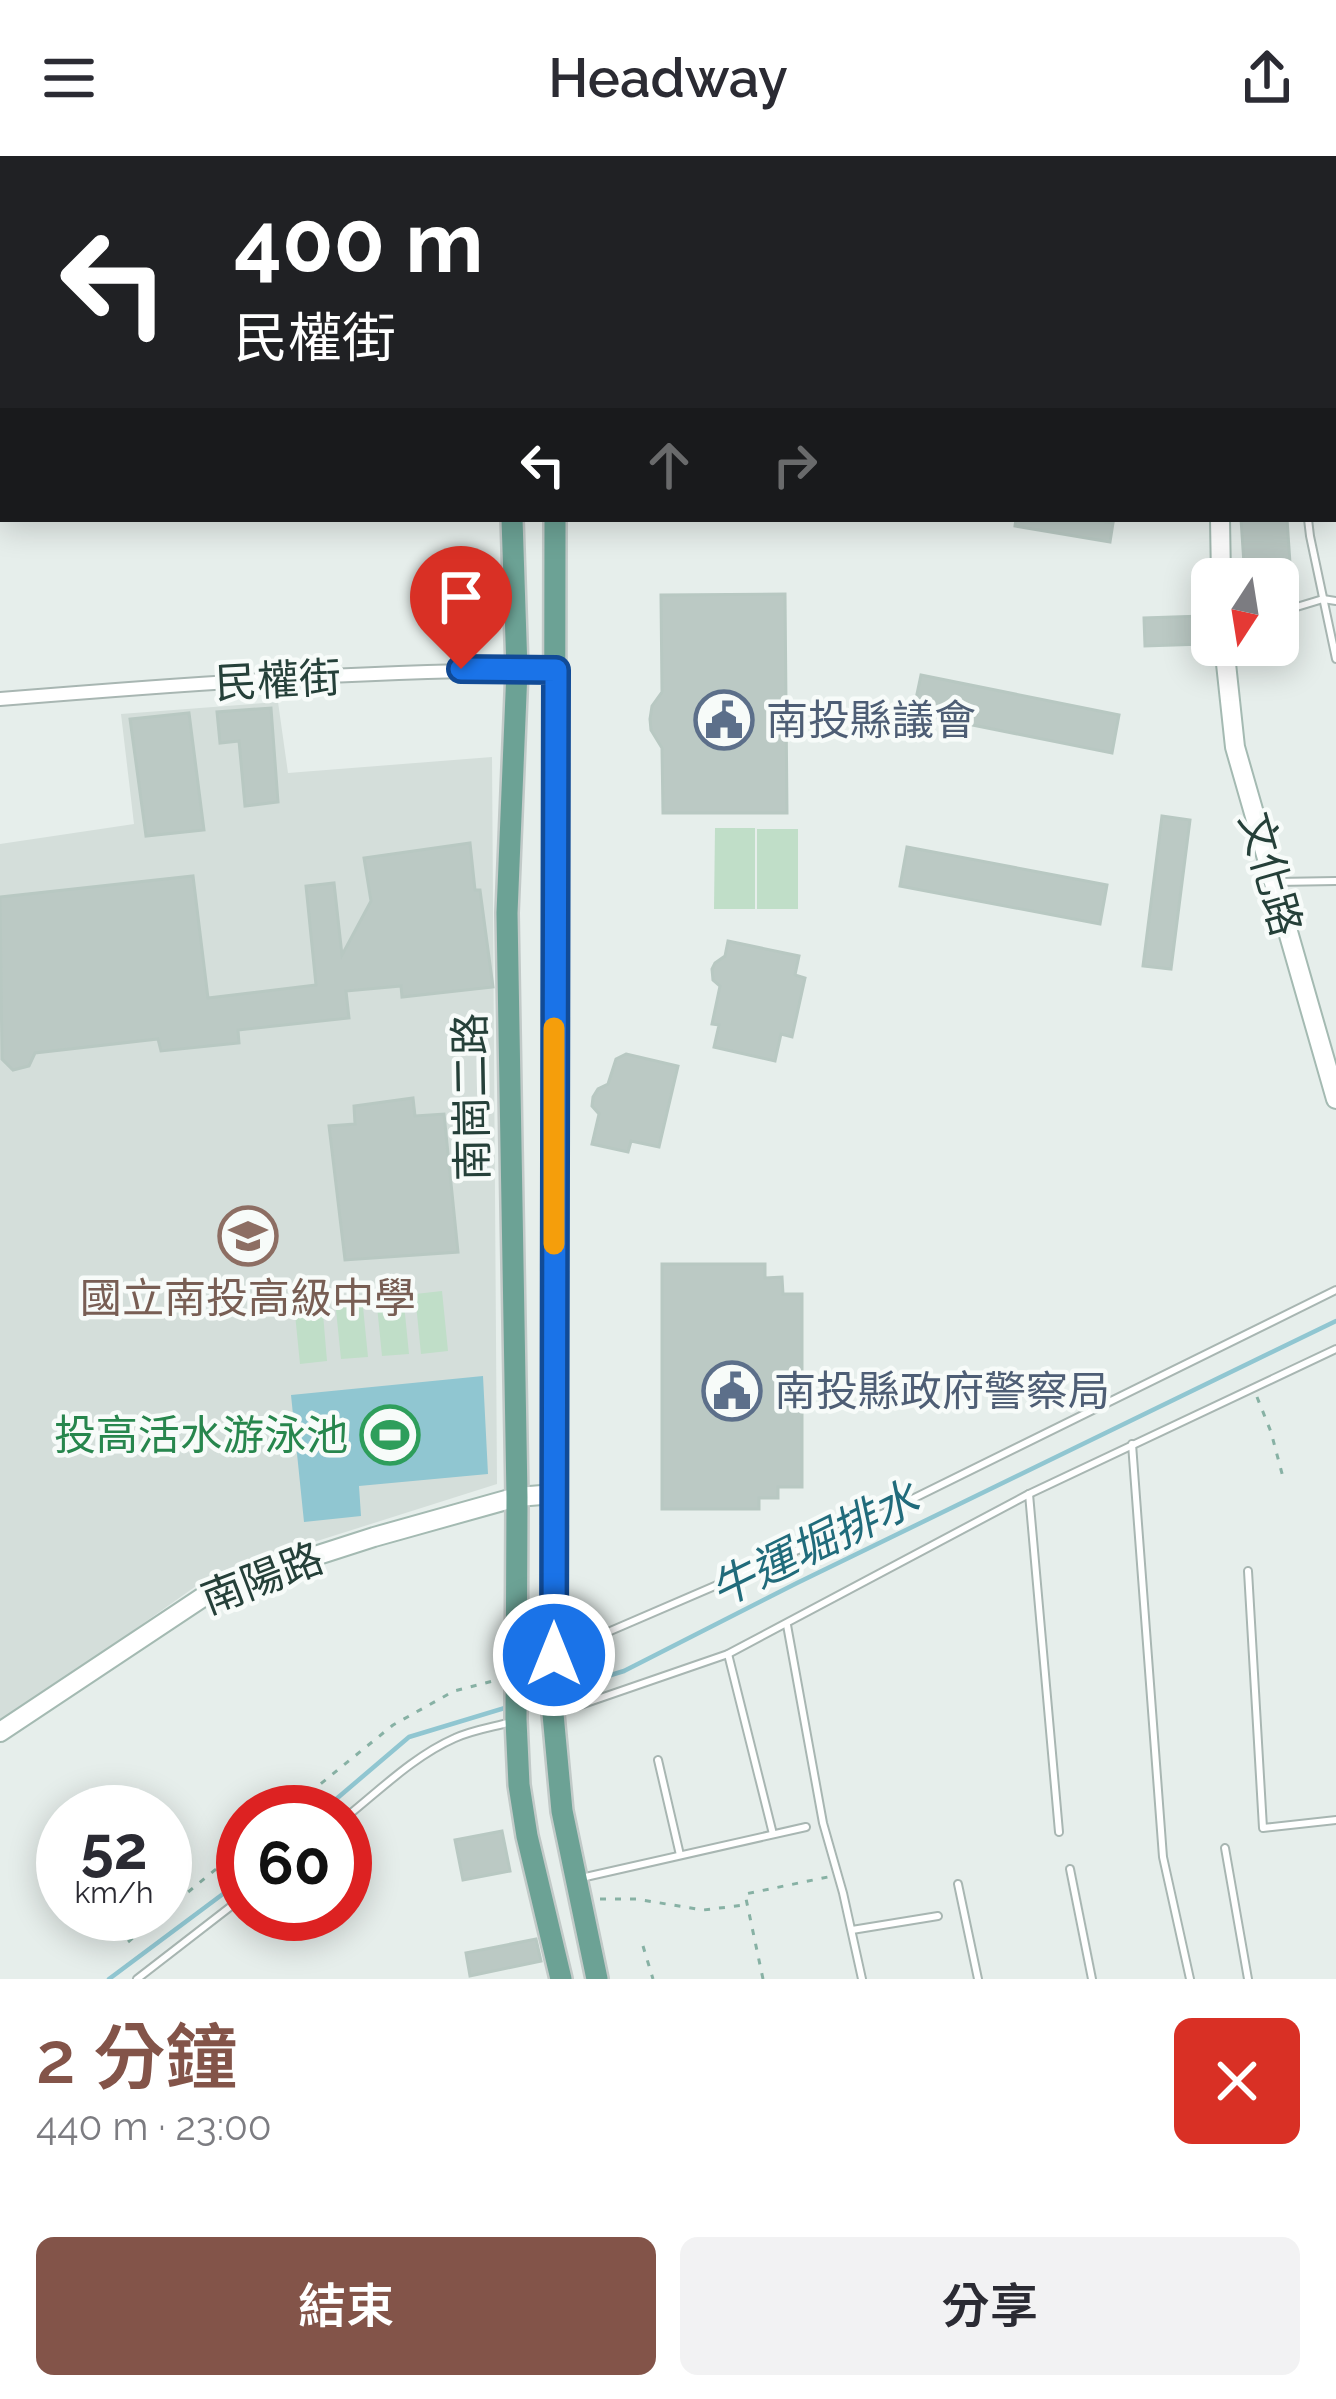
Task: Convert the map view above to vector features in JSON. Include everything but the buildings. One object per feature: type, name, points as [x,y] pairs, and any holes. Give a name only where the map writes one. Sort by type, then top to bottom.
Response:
[{"type":"main road","name":"南崗二路","points":[[512,522],[518,670],[507,914],[516,1720]]},
{"type":"main road","name":"南崗二路","points":[[553,1714],[555,522]]},
{"type":"main road","points":[[553,1714],[562,1811],[597,1979]]},
{"type":"main road","points":[[516,1720],[524,1819],[561,1979]]},
{"type":"street","points":[[1220,522],[1221,558]]},
{"type":"street","name":"文化路","points":[[1226,666],[1235,747],[1331,1067],[1336,1099]]},
{"type":"street","name":"民權街","points":[[0,699],[461,669],[556,670]]},
{"type":"street","name":"南陽路","points":[[0,1732],[203,1597],[374,1537],[517,1497],[555,1494]]},
{"type":"lane","points":[[1310,522],[1336,659]]},
{"type":"lane","points":[[1299,606],[1323,599],[1336,601]]},
{"type":"lane","points":[[1274,882],[1336,881]]},
{"type":"lane","points":[[554,1655],[884,1513],[1336,1290]]},
{"type":"lane","points":[[553,1714],[728,1654],[1029,1494],[1336,1349]]},
{"type":"lane","points":[[1132,1444],[1163,1857],[1190,1979]]},
{"type":"lane","points":[[1029,1494],[1059,1832]]},
{"type":"lane","points":[[1248,1571],[1263,1828],[1336,1820]]},
{"type":"lane","points":[[786,1623],[823,1823],[862,1979]]},
{"type":"lane","points":[[728,1654],[773,1834]]},
{"type":"lane","points":[[372,1796],[414,1762],[456,1737],[516,1720]]},
{"type":"lane","points":[[658,1760],[680,1856]]},
{"type":"lane","points":[[578,1878],[806,1827]]},
{"type":"lane","points":[[1225,1849],[1248,1979]]},
{"type":"lane","points":[[1070,1869],[1092,1979]]},
{"type":"lane","points":[[958,1884],[978,1979]]},
{"type":"lane","points":[[851,1930],[938,1916]]},
{"type":"lane","points":[[137,1979],[216,1918]]},
{"type":"path","points":[[1254,1390],[1284,1481]]},
{"type":"path","points":[[319,1785],[393,1725],[454,1690],[516,1675]]},
{"type":"path","points":[[192,1889],[216,1869]]},
{"type":"path","points":[[763,1979],[745,1894],[836,1875]]},
{"type":"path","points":[[582,1901],[612,1897],[703,1910],[747,1904]]},
{"type":"path","points":[[643,1946],[653,1979]]},
{"type":"shaded area","name":"國立南投高級中學","points":[[278,702],[288,773],[492,757],[497,1484],[213,1574],[0,1725],[0,844],[134,824],[121,714]]},
{"type":"green space","points":[[715,828],[755,828],[755,909],[714,909]]},
{"type":"green space","points":[[757,829],[798,829],[798,909],[757,909]]},
{"type":"green space","points":[[442,1291],[448,1351],[421,1354],[415,1294]]},
{"type":"green space","points":[[403,1294],[409,1354],[382,1356],[376,1296]]},
{"type":"green space","points":[[362,1297],[368,1357],[341,1359],[335,1300]]},
{"type":"green space","points":[[322,1302],[327,1361],[300,1364],[294,1304]]},
{"type":"water","name":"投高活水游泳池","points":[[483,1376],[488,1474],[359,1486],[361,1516],[304,1522],[291,1395]]},
{"type":"waterway","name":"牛運堀排水","points":[[562,1690],[624,1671],[1336,1321]]},
{"type":"waterway","name":"牛運堀排水","points":[[522,1702],[546,1695]]},
{"type":"waterway","name":"牛運堀排水","points":[[353,1785],[409,1737],[511,1706]]},
{"type":"waterway","name":"牛運堀排水","points":[[109,1979],[216,1899]]},
{"type":"slow traffic","points":[[554,1028],[554,1244]]},
{"type":"place","name":"南投縣議會","points":[[724,720]]},
{"type":"place","name":"國立南投高級中學","points":[[248,1236]]},
{"type":"place","name":"南投縣政府警察局","points":[[732,1391]]},
{"type":"place","name":"投高活水游泳池","points":[[390,1435]]},
{"type":"route","points":[[461,669],[556,670],[554,1655]]}]
